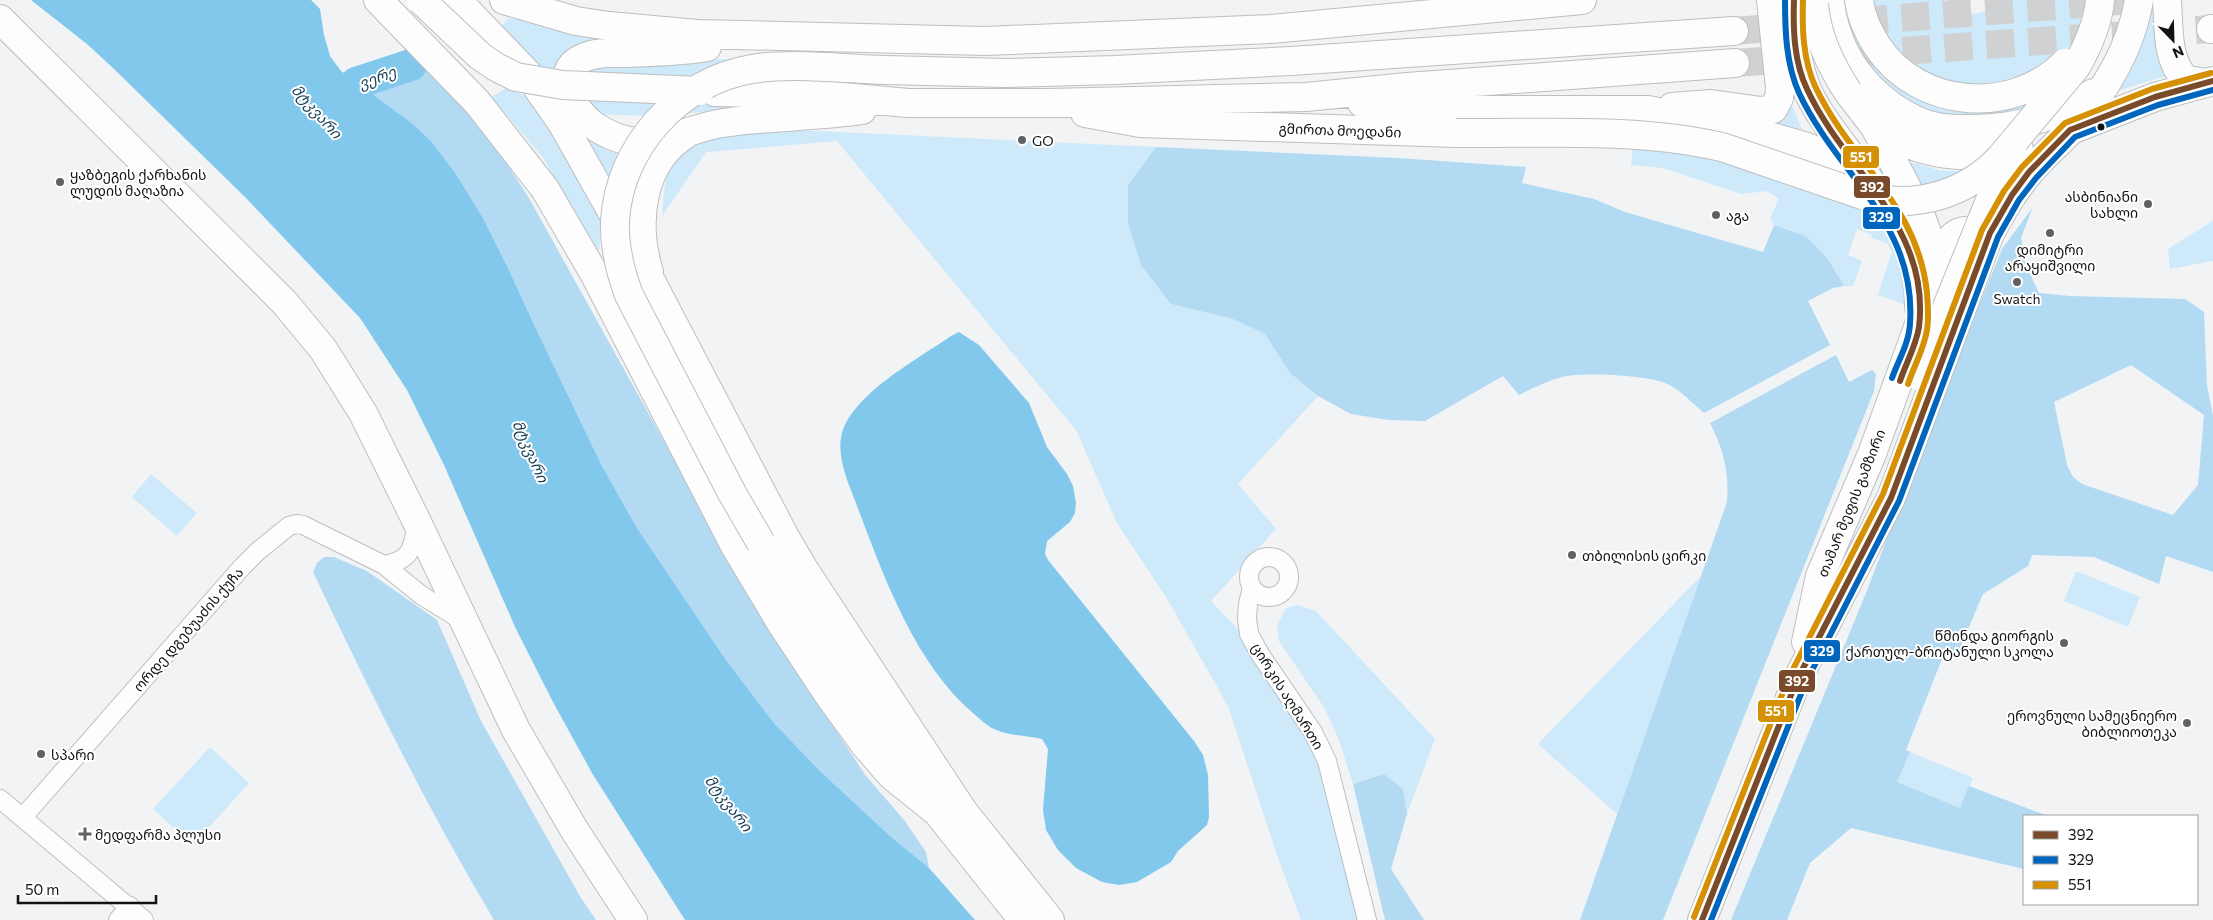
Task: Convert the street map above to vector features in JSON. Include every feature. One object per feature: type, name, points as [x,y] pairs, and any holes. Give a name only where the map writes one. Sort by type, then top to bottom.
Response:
[{"type":"main road","points":[[378,0],[477,102],[535,175],[567,223],[629,339],[709,498],[780,624],[865,745],[891,775],[937,812]]},
{"type":"main road","points":[[421,0],[480,56],[496,67],[516,77],[564,85],[810,94],[908,103],[1048,103]]},
{"type":"main road","points":[[457,0],[507,51],[540,90],[584,161],[652,283],[785,537],[805,570],[963,811],[1050,920]]},
{"type":"main road","points":[[504,0],[576,21],[697,34],[985,41],[1271,29],[1582,0]]},
{"type":"main road","points":[[1648,110],[1690,104],[1711,104],[1761,112],[1773,109],[1779,98],[1780,88],[1771,0]]},
{"type":"main road","name":"გმირთა მოედანი","points":[[1794,0],[1794,38],[1801,71],[1807,88],[1818,110],[1899,223],[1911,254],[1919,288],[1918,331]]},
{"type":"main road","points":[[1814,0],[1820,38],[1835,71],[1848,92],[1875,127],[1893,159],[1923,222],[1934,262],[1934,283]]},
{"type":"main road","points":[[1830,0],[1835,29],[1848,60],[1869,88],[1888,105],[1925,124],[1946,128],[1977,129],[2004,128],[2036,121],[2063,111],[2106,84]]},
{"type":"main road","points":[[1858,0],[1867,30],[1885,58],[1911,79],[1936,92],[1952,97],[1988,99],[2007,96],[2040,83],[2056,72],[2094,29]]},
{"type":"main road","name":"გმირთა მოედანი","points":[[1048,103],[1099,117],[1140,123],[1456,133],[1638,134],[1698,141],[1722,146],[1871,198],[1889,202],[1919,200],[1956,190],[1973,182],[1987,172],[2076,67],[2086,50],[2094,29],[2100,0]]},
{"type":"main road","points":[[1845,587],[1878,486],[1919,376],[1993,193],[2031,135],[2090,66],[2104,42],[2110,23],[2112,0]]},
{"type":"main road","points":[[1845,587],[1891,498],[1906,463],[1990,233],[2029,172],[2070,130],[2106,84],[2134,28],[2138,0]]},
{"type":"main road","points":[[2166,0],[2170,48],[2175,64],[2185,79],[2208,82]]},
{"type":"main road","points":[[0,19],[295,315],[323,349],[363,413],[418,522],[507,712],[544,780],[633,920]]},
{"type":"main road","points":[[1037,73],[1271,29]]},
{"type":"main road","points":[[1023,920],[937,812],[826,648],[732,493],[629,295],[620,273],[615,221],[619,192],[633,158],[650,130],[688,94],[714,80],[736,72],[765,67],[1037,73],[1291,60],[1734,31]]},
{"type":"main road","points":[[765,37],[696,50],[592,55],[575,62],[567,73],[567,86],[574,106],[592,125],[607,134],[638,142],[722,123],[841,114],[908,103]]},
{"type":"main road","points":[[1062,39],[1291,60]]},
{"type":"main road","name":"გმირთა მოედანი","points":[[1048,103],[1306,98],[1407,87],[1734,63]]},
{"type":"main road","points":[[1875,127],[1899,142],[1934,152],[1988,155],[2033,146],[2155,98],[2208,82]]},
{"type":"main road","name":"გმირთა მოედანი","points":[[1306,98],[1426,110],[1648,110],[1762,134],[1807,147],[1839,159],[1866,176]]},
{"type":"main road","points":[[652,283],[644,256],[640,229],[643,197],[664,153],[676,140],[695,129]]},
{"type":"main road","points":[[1918,331],[1948,242],[1955,233],[1973,230],[1979,244],[1976,268]]},
{"type":"main road","name":"თამარ მეფის გამზირი","points":[[1797,680],[1820,576],[1872,454],[1918,331]]},
{"type":"main road","name":"თამარ მეფის გამზირი","points":[[1702,920],[1797,680],[1845,587]]},
{"type":"street","points":[[384,565],[399,562],[407,556],[413,547],[418,522]]},
{"type":"street","name":"ორდე დგებუაძის ქუჩა","points":[[23,817],[242,567],[289,526],[297,524],[312,528],[384,565],[421,595],[464,622]]},
{"type":"street","name":"ცირკის აღმართი","points":[[1252,588],[1247,618],[1249,634],[1260,654],[1313,732],[1327,762],[1367,920]]},
{"type":"street","points":[[0,799],[130,906],[144,920]]},
{"type":"street","points":[[118,920],[130,906]]},
{"type":"shaded area","points":[[1840,0],[1847,0],[1930,103],[1957,110],[1982,112],[2004,110],[2038,97],[2021,116],[2006,119],[1919,113],[1861,66]]},
{"type":"shaded area","points":[[1868,0],[1943,0],[1952,8],[1973,14],[1994,10],[2007,0],[2089,0],[2079,31],[2069,47],[2056,61],[2024,83],[1950,89],[1887,47]]},
{"type":"shaded area","points":[[2150,0],[2158,0],[2169,75],[2117,91]]},
{"type":"shaded area","points":[[508,18],[625,36],[598,39],[575,49],[562,98],[497,33]]},
{"type":"shaded area","points":[[750,59],[692,74],[664,99],[774,107],[644,116],[598,114],[578,101],[583,71],[618,60]]},
{"type":"shaded area","points":[[427,70],[442,82],[470,112],[529,198],[763,620],[866,776],[905,821],[926,852],[929,868],[890,836],[819,770],[774,723],[726,660],[637,528],[602,466],[483,218],[456,174],[432,142],[413,124],[368,91],[375,85]]},
{"type":"shaded area","points":[[1786,85],[1792,106],[1802,129],[1765,122]]},
{"type":"shaded area","points":[[506,88],[525,96],[574,166],[601,218],[599,256],[544,159],[492,97]]},
{"type":"shaded area","points":[[580,126],[606,149],[632,162],[631,228],[600,161]]},
{"type":"shaded area","points":[[775,129],[1156,147],[1128,185],[1171,304],[1233,319],[1265,334],[1290,373],[1318,396],[1238,484],[1276,529],[1211,601],[1278,671],[1313,742],[1362,920],[1301,920],[1277,855],[1228,706],[1166,597],[1117,523],[1076,430],[837,141],[706,152],[662,216],[667,175],[678,158],[689,148],[715,136]]},
{"type":"shaded area","points":[[1633,143],[1670,143],[1889,212],[1910,306],[1878,295],[1892,251],[1887,243],[1871,238],[1872,235],[1857,229],[1848,255],[1862,261],[1853,286],[1844,286],[1828,259],[1806,236],[1774,225],[1770,218],[1779,199],[1767,191],[1741,194],[1663,168],[1631,165]]},
{"type":"shaded area","points":[[1156,147],[1398,158],[1526,167],[1522,183],[1594,199],[1625,212],[1763,252],[1774,225],[1806,236],[1828,259],[1844,286],[1833,288],[1808,301],[1830,345],[1704,413],[1681,392],[1656,380],[1629,376],[1571,375],[1545,383],[1519,395],[1503,376],[1425,421],[1389,420],[1351,414],[1318,396],[1290,373],[1265,334],[1233,319],[1171,304],[1141,265],[1128,223],[1128,185]]},
{"type":"shaded area","points":[[1907,161],[1942,171],[1971,171],[1933,207]]},
{"type":"shaded area","points":[[2033,207],[2021,238],[2026,265],[2039,293],[2070,296],[2185,299],[2204,312],[2207,385],[2213,416],[2213,572],[2166,556],[2159,584],[2094,557],[2032,555],[2028,566],[1983,594],[1960,648],[1951,657],[1944,654],[1906,750],[1910,752],[1897,782],[1960,808],[1969,786],[2045,815],[2023,815],[2023,869],[1851,828],[1810,863],[1787,920],[1731,920],[1866,593],[1939,403],[2002,249]],"holes":[[[2131,365],[2204,415],[2198,485],[2173,515],[2082,484],[2073,477],[2067,465],[2054,402]]]},
{"type":"shaded area","points":[[2213,221],[2213,261],[2170,269],[2168,249]]},
{"type":"shaded area","points":[[1836,355],[1849,382],[1872,370],[1876,374],[1874,391],[1663,920],[1580,920],[1727,502],[1725,461],[1710,423]]},
{"type":"shaded area","points":[[151,474],[197,513],[177,536],[132,497]]},
{"type":"shaded area","points":[[324,557],[334,557],[367,571],[437,620],[481,721],[581,898],[596,920],[494,920],[445,835],[399,748],[313,572],[317,563]]},
{"type":"shaded area","points":[[2076,571],[2140,597],[2128,627],[2064,601]]},
{"type":"shaded area","points":[[1701,576],[1617,814],[1538,744]]},
{"type":"shaded area","points":[[1298,605],[1316,611],[1435,739],[1407,814],[1403,789],[1384,774],[1353,784],[1339,740],[1325,709],[1279,641],[1277,625],[1286,608]]},
{"type":"shaded area","points":[[210,747],[249,783],[193,845],[153,809]]},
{"type":"shaded area","points":[[1910,752],[1973,778],[1960,808],[1897,782]]},
{"type":"shaded area","points":[[1384,774],[1403,789],[1407,814],[1391,869],[1424,920],[1385,920],[1353,784]]},
{"type":"water","name":"მტკვარი","points":[[31,0],[311,0],[320,9],[330,56],[341,71],[413,124],[432,142],[456,174],[483,218],[507,266],[602,466],[637,528],[726,660],[774,723],[819,770],[890,836],[929,868],[975,920],[685,920],[592,773],[553,702],[516,629],[444,465],[407,390],[360,318],[245,197],[113,68],[87,44]]},
{"type":"water","points":[[959,332],[979,345],[1029,403],[1047,447],[1067,474],[1073,486],[1076,503],[1075,513],[1070,522],[1047,541],[1045,554],[1048,560],[1194,741],[1203,755],[1208,775],[1209,817],[1207,825],[1178,851],[1171,862],[1137,882],[1119,885],[1102,882],[1076,868],[1058,850],[1046,830],[1043,810],[1048,749],[1042,739],[1005,733],[989,726],[953,693],[935,671],[905,621],[892,594],[845,475],[840,443],[842,433],[849,418],[859,404],[905,366]]},
{"type":"waterway","name":"ვერე","points":[[324,111],[356,83],[411,65]]},
{"type":"tunnel","points":[[1734,31],[2131,0]]},
{"type":"tunnel","points":[[1735,63],[2211,29]]},
{"type":"transit line","name":"329","points":[[1785,0],[1789,59],[1799,93],[1815,123],[1872,202],[1888,228],[1901,257],[1909,288],[1910,324],[1905,345],[1892,378]]},
{"type":"transit line","name":"392","points":[[1794,0],[1795,46],[1799,68],[1807,89],[1823,119],[1882,201],[1899,229],[1912,259],[1919,291],[1919,327],[1900,381]]},
{"type":"transit line","name":"551","points":[[1803,0],[1804,44],[1815,86],[1829,113],[1897,208],[1911,234],[1921,262],[1927,293],[1928,325],[1924,344],[1908,384]]},
{"type":"transit line","name":"551","points":[[1694,917],[1789,677],[1883,494],[1982,230],[2004,191],[2022,167],[2065,123],[2152,89],[2211,73]]},
{"type":"transit line","name":"392","points":[[1702,920],[1797,680],[1891,498],[1990,233],[2012,195],[2029,172],[2070,130],[2155,97],[2213,81]]},
{"type":"transit line","name":"329","points":[[1711,920],[1805,684],[1899,501],[1998,237],[2019,200],[2036,178],[2075,137],[2158,105],[2213,90]]},
{"type":"place","name":"GO","points":[[1022,140]]},
{"type":"place","name":"ყაზბეგის ქარხანის ლუდის მაღაზია","points":[[60,182]]},
{"type":"place","name":"ასბინიანი სახლი","points":[[2148,204]]},
{"type":"place","name":"აგა","points":[[1716,215]]},
{"type":"place","name":"დიმიტრი არაყიშვილი","points":[[2050,233]]},
{"type":"place","name":"Swatch","points":[[2017,282]]},
{"type":"place","name":"თბილისის ცირკი","points":[[1572,555]]},
{"type":"place","name":"წმინდა გიორგის ქართულ-ბრიტანული სკოლა","points":[[2064,643]]},
{"type":"place","name":"ეროვნული სამეცნიერო ბიბლიოთეკა","points":[[2187,723]]},
{"type":"place","name":"სპარი","points":[[41,754]]},
{"type":"place","name":"მედფარმა პლუსი","points":[[85,834]]}]
